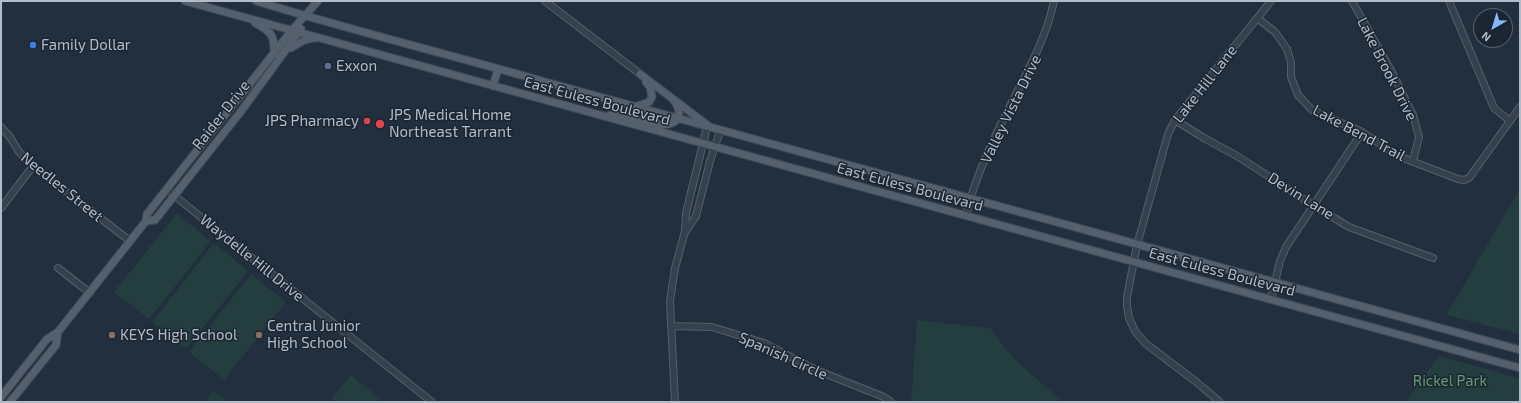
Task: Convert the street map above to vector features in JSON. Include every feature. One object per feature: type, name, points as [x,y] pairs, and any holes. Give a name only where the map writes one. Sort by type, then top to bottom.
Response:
[{"type":"main road","points":[[185,1],[242,17],[264,28],[272,36],[274,43],[274,54]]},
{"type":"main road","name":"East Euless Boulevard","points":[[256,1],[677,119],[1137,245],[1275,281],[1520,350]]},
{"type":"main road","name":"Raider Drive","points":[[1,397],[47,339],[58,332],[90,293],[146,221],[147,214],[166,189],[292,30],[318,1]]},
{"type":"main road","name":"Raider Drive","points":[[146,221],[155,220],[174,196],[300,32],[306,16]]},
{"type":"main road","name":"East Euless Boulevard","points":[[242,17],[1520,368]]},
{"type":"main road","points":[[282,56],[300,42],[310,38],[320,38]]},
{"type":"main road","points":[[493,86],[498,69]]},
{"type":"main road","points":[[640,74],[714,129]]},
{"type":"main road","points":[[634,107],[649,102],[652,97],[650,87],[640,74]]},
{"type":"main road","points":[[248,87],[255,92]]},
{"type":"main road","points":[[596,114],[619,115],[662,125],[669,124],[677,119],[679,108],[673,99]]},
{"type":"main road","name":"Raider Drive","points":[[10,402],[56,345],[58,332]]},
{"type":"street","points":[[545,1],[640,74]]},
{"type":"street","name":"Valley Vista Drive","points":[[966,216],[969,199],[1003,120],[1042,44],[1054,1]]},
{"type":"street","name":"Lake Hill Lane","points":[[1220,402],[1145,343],[1135,331],[1129,318],[1127,306],[1128,292],[1137,245],[1168,134],[1175,120],[1271,1]]},
{"type":"street","name":"Lake Brook Drive","points":[[1352,1],[1393,74],[1413,115],[1419,137],[1413,161]]},
{"type":"street","points":[[1449,1],[1494,108],[1510,121],[1520,107]]},
{"type":"street","name":"Lake Bend Trail","points":[[1257,18],[1275,32],[1286,49],[1291,62],[1291,77],[1298,95],[1312,110],[1362,132],[1398,156],[1464,180],[1469,178],[1510,121]]},
{"type":"street","name":"Devin Lane","points":[[1175,120],[1237,156],[1313,205],[1349,226],[1433,258]]},
{"type":"street","name":"Needles Street","points":[[1,127],[10,137],[18,152],[33,166],[130,241]]},
{"type":"street","points":[[675,402],[670,301],[675,268],[685,231],[686,213],[703,144],[714,129]]},
{"type":"street","points":[[685,231],[696,216],[715,147],[714,129]]},
{"type":"street","points":[[1271,299],[1280,261],[1286,247],[1362,132]]},
{"type":"street","points":[[1,208],[33,166]]},
{"type":"street","name":"Waydelle Hill Drive","points":[[166,189],[432,402]]},
{"type":"street","points":[[58,268],[90,293]]},
{"type":"street","name":"Spanish Circle","points":[[671,326],[712,327],[751,339],[816,370],[891,402]]},
{"type":"green space","points":[[1520,189],[1520,334],[1446,315]]},
{"type":"green space","points":[[177,213],[211,241],[149,319],[114,292]]},
{"type":"green space","points":[[214,243],[248,271],[186,349],[152,322]]},
{"type":"green space","points":[[251,274],[286,302],[224,380],[189,352]]},
{"type":"green space","points":[[917,320],[990,328],[1012,357],[1063,402],[911,402]]},
{"type":"green space","name":"Rickel Park","points":[[1439,356],[1520,378],[1520,402],[1405,402]]},
{"type":"green space","points":[[351,375],[384,402],[329,402]]},
{"type":"green space","points":[[213,391],[227,402],[205,402]]},
{"type":"place","name":"Family Dollar","points":[[33,45]]},
{"type":"place","name":"Exxon","points":[[328,66]]},
{"type":"place","name":"JPS Pharmacy","points":[[367,121]]},
{"type":"place","name":"JPS Medical Home Northeast Tarrant","points":[[380,124]]},
{"type":"place","name":"KEYS High School","points":[[112,335]]},
{"type":"place","name":"Central Junior High School","points":[[259,335]]}]
